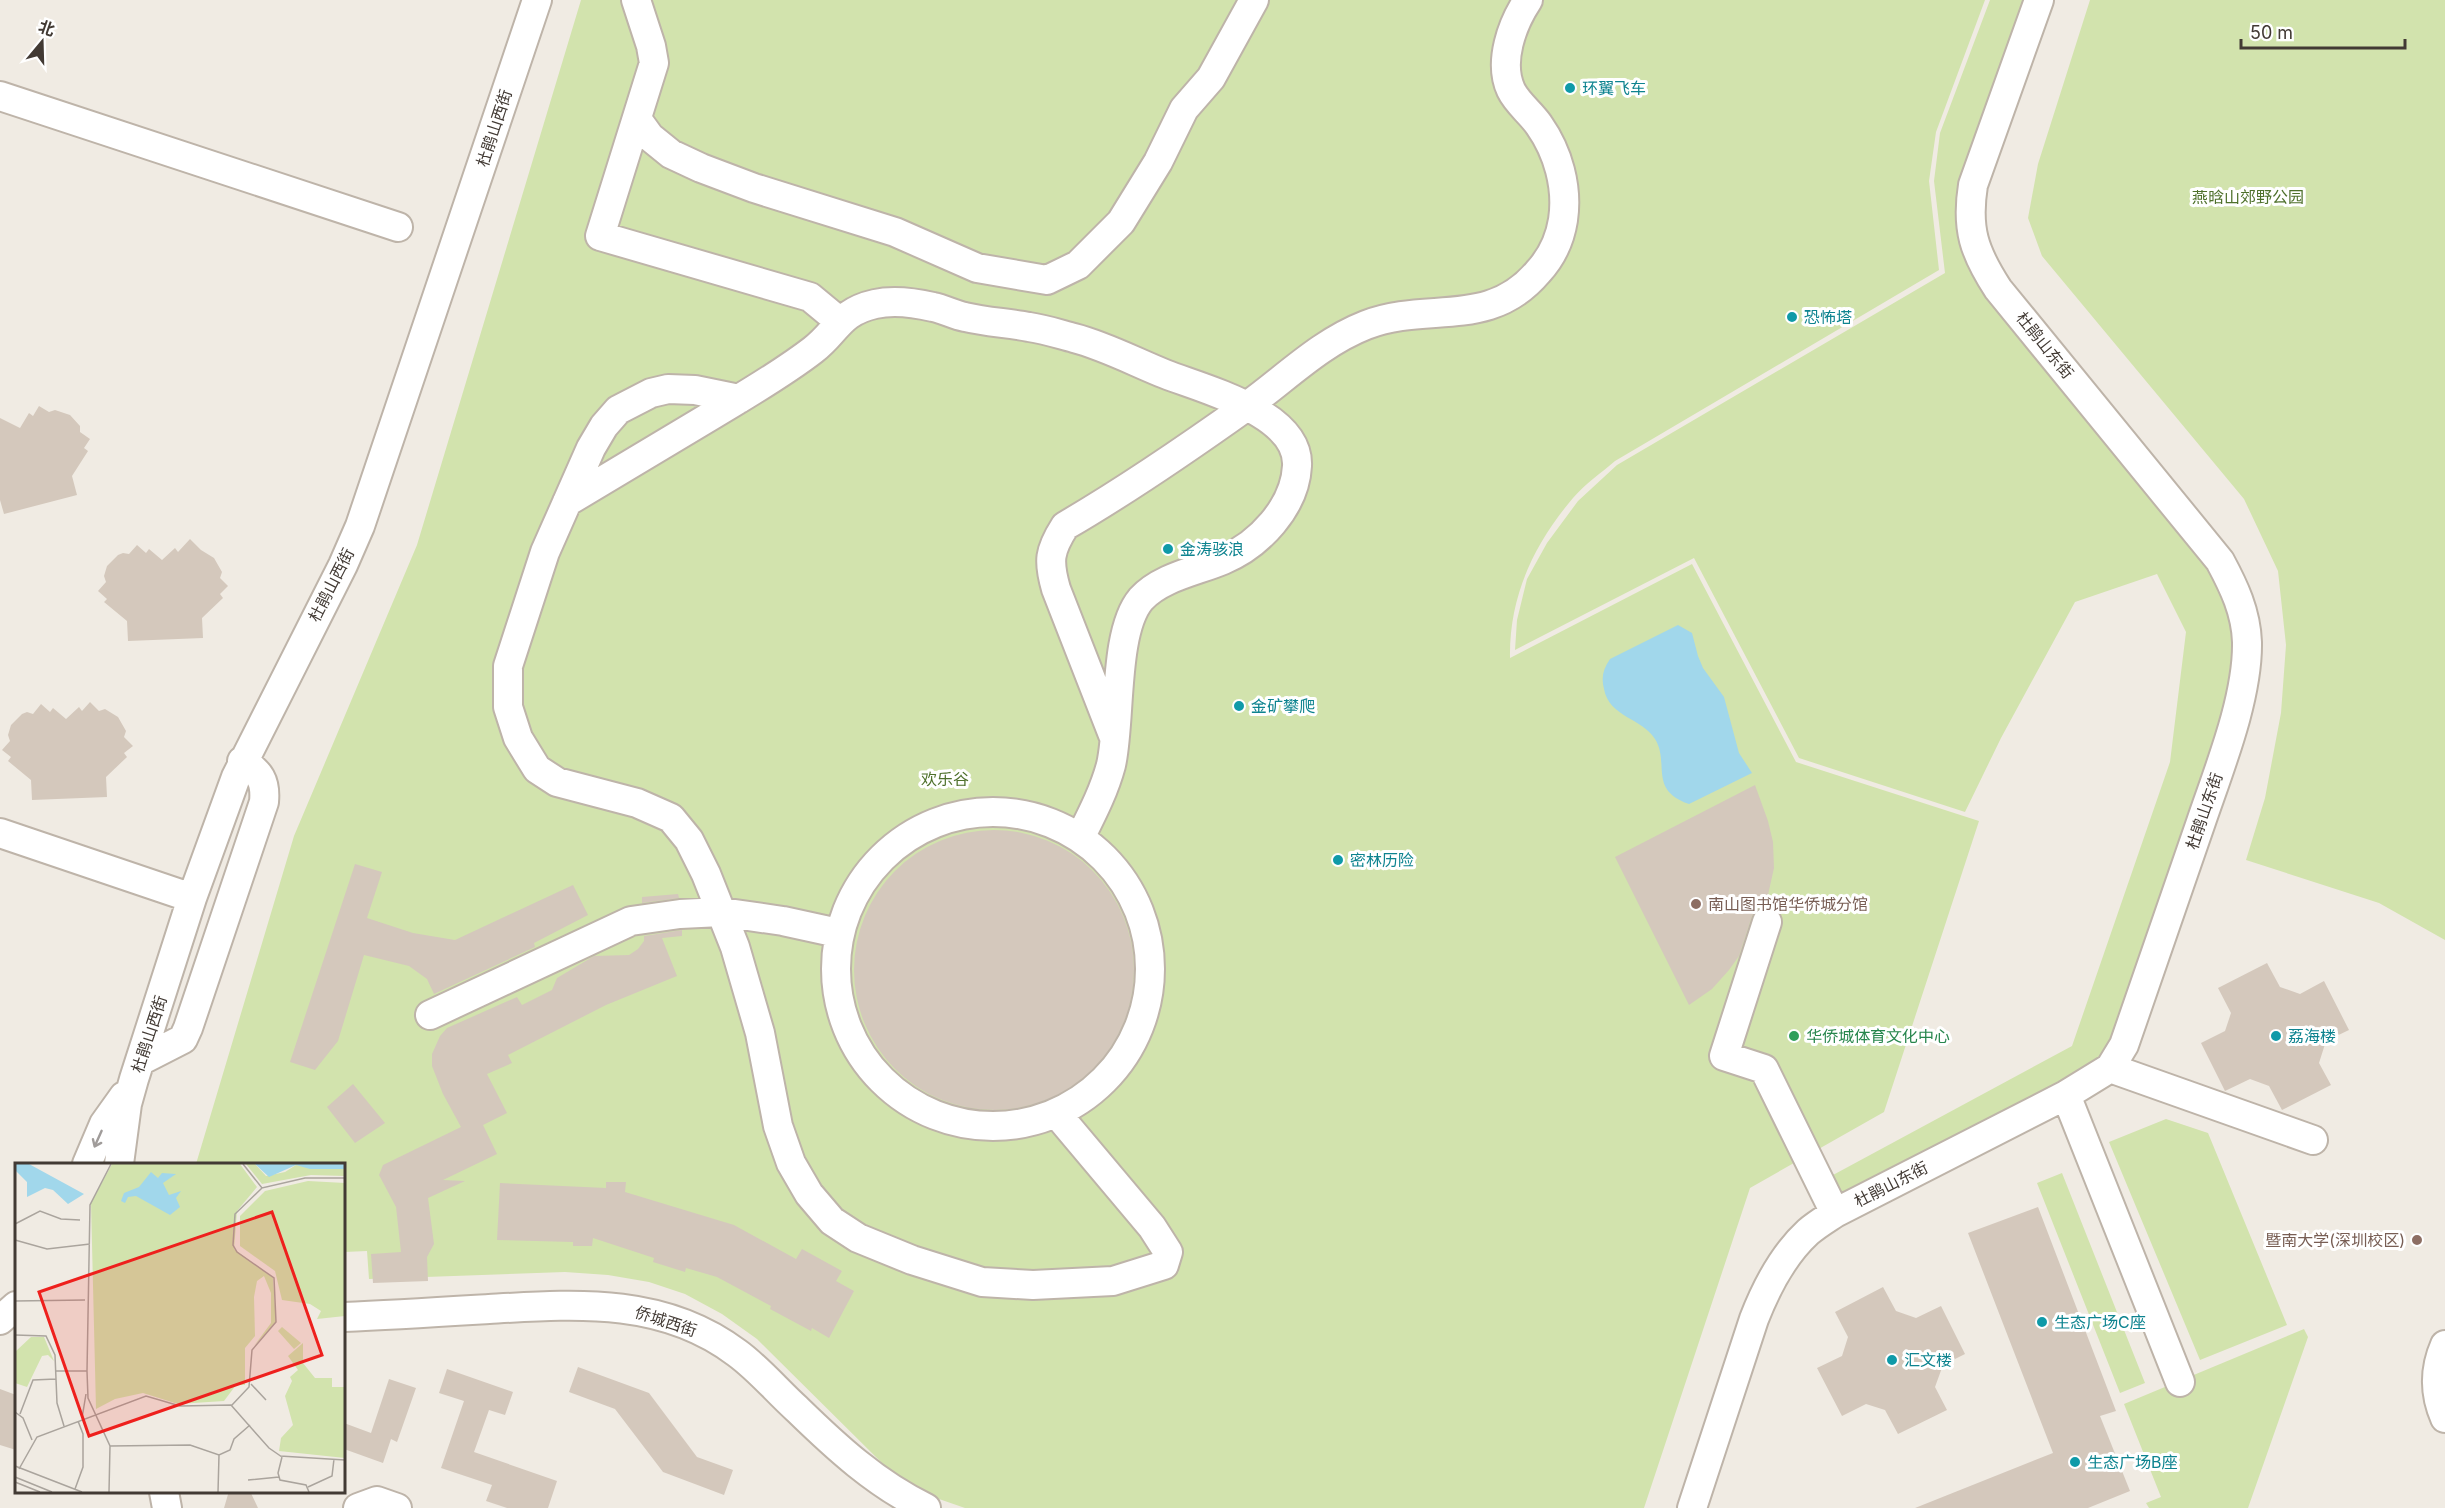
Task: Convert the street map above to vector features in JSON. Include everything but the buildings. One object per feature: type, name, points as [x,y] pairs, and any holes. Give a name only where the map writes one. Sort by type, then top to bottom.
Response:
[{"type":"street","name":"杜鹃山西街","points":[[119,1163],[127,1104],[192,898],[242,761],[360,526],[537,0]]},
{"type":"street","points":[[636,0],[654,63],[600,236],[810,297],[839,321]]},
{"type":"street","points":[[1115,740],[1056,589],[1050,567],[1053,545],[1065,526],[1248,405],[1321,348],[1343,334],[1392,317],[1417,313],[1466,311],[1489,306],[1511,296],[1530,282],[1557,243],[1563,220],[1562,177],[1549,141],[1511,89],[1506,64],[1511,36],[1519,14],[1528,0]]},
{"type":"street","name":"杜鹃山东街","points":[[1692,1508],[1766,1289],[1808,1232],[1835,1213],[2066,1095],[2110,1068],[2124,1045],[2217,775],[2242,688],[2247,640],[2240,602],[2220,561],[1998,289],[1974,246],[1969,207],[1973,185],[2039,0]]},
{"type":"street","points":[[637,119],[650,137],[671,154],[700,168],[754,188],[895,232],[976,268],[1047,280],[1078,265],[1121,222],[1158,162],[1184,109],[1210,78],[1252,1]]},
{"type":"street","points":[[0,96],[398,227]]},
{"type":"street","points":[[567,502],[739,399],[816,349],[839,321],[859,309],[877,303],[905,303],[933,307],[961,316],[1029,327],[1078,339],[1248,405],[1277,427],[1293,445],[1298,463],[1295,481],[1283,509],[1253,542],[1227,559],[1164,583],[1147,593],[1138,603],[1125,639],[1115,740],[1110,766],[1099,800],[1080,838]]},
{"type":"street","points":[[739,399],[695,390],[668,389],[651,393],[618,410],[604,426],[591,448],[545,552],[508,666],[508,707],[518,738],[537,769],[556,782],[637,803],[671,818],[689,840],[722,912],[735,947],[760,1034],[778,1126],[791,1163],[809,1194],[832,1221],[858,1238],[912,1260],[982,1282],[1033,1285],[1113,1281],[1164,1265],[1168,1252],[1152,1227],[1057,1114]]},
{"type":"street","points":[[87,1163],[104,1125],[137,1070],[183,1039],[188,1028],[264,802],[263,778],[257,770],[242,761]]},
{"type":"street","points":[[983,812],[1033,817],[1080,838],[1115,870],[1140,912],[1150,958],[1149,996],[1138,1032],[1119,1064],[1091,1093],[1057,1114],[1015,1125],[971,1125],[929,1113],[892,1090],[862,1058],[843,1019],[835,976],[838,933],[857,887],[890,848],[934,822],[983,812]]},
{"type":"street","points":[[0,833],[192,898]]},
{"type":"street","points":[[430,1015],[631,921],[680,914],[722,912],[783,921],[838,933]]},
{"type":"street","points":[[1767,922],[1724,1056],[1764,1069],[1835,1213]]},
{"type":"street","points":[[2110,1068],[2313,1140]]},
{"type":"street","points":[[2066,1095],[2180,1382]]},
{"type":"street","name":"侨城西街","points":[[345,1317],[571,1304],[618,1306],[664,1317],[704,1333],[737,1353],[873,1478],[926,1508]]},
{"type":"street","points":[[0,1320],[15,1307]]},
{"type":"street","points":[[2445,1345],[2437,1367],[2436,1385],[2438,1401],[2445,1418]]},
{"type":"street","points":[[164,1493],[167,1508]]},
{"type":"street","points":[[358,1508],[377,1501],[397,1508]]},
{"type":"green space","name":"欢乐谷","points":[[581,0],[1985,0],[1936,132],[1929,181],[1939,270],[1615,461],[1578,493],[1547,534],[1526,572],[1514,613],[1510,658],[1692,564],[1796,762],[1979,821],[1884,1112],[1750,1188],[1644,1508],[965,1508],[939,1499],[910,1484],[884,1465],[757,1339],[722,1314],[685,1294],[649,1282],[608,1275],[565,1272],[369,1279],[367,1251],[345,1252],[345,1163],[196,1163],[294,836],[417,545]]},
{"type":"green space","points":[[1990,0],[2034,0],[1965,227],[2216,564],[2241,662],[2106,1064],[1836,1199],[1833,1175],[2072,1046],[2170,762],[2186,632],[2157,574],[2075,602],[2001,738],[1965,812],[1799,758],[1694,558],[1515,650],[1517,620],[1527,579],[1547,543],[1578,501],[1617,465],[1945,273],[1934,181],[1940,133]]},
{"type":"green space","name":"燕晗山郊野公园","points":[[2090,0],[2445,0],[2445,940],[2379,903],[2246,860],[2265,798],[2281,713],[2286,645],[2278,571],[2244,499],[2042,256],[2028,218],[2038,164]]},
{"type":"green space","points":[[2166,1119],[2208,1133],[2287,1325],[2200,1360],[2109,1142]]},
{"type":"green space","points":[[2062,1173],[2145,1383],[2120,1393],[2037,1183]]},
{"type":"green space","points":[[2304,1329],[2308,1337],[2248,1508],[2149,1508],[2146,1503],[2161,1497],[2124,1404]]},
{"type":"water","points":[[1678,625],[1692,633],[1703,668],[1724,697],[1739,753],[1752,773],[1689,804],[1668,791],[1664,784],[1661,757],[1655,739],[1642,726],[1612,706],[1607,698],[1603,681],[1604,670],[1610,659]]},
{"type":"place","name":"环翼飞车","points":[[1570,88]]},
{"type":"place","name":"恐怖塔","points":[[1792,317]]},
{"type":"place","name":"金涛骇浪","points":[[1168,549]]},
{"type":"place","name":"金矿攀爬","points":[[1239,706]]},
{"type":"place","name":"密林历险","points":[[1338,860]]},
{"type":"place","name":"南山图书馆华侨城分馆","points":[[1696,904]]},
{"type":"place","name":"华侨城体育文化中心","points":[[1794,1036]]},
{"type":"place","name":"荔海楼","points":[[2276,1036]]},
{"type":"place","name":"暨南大学(深圳校区)","points":[[2417,1240]]},
{"type":"place","name":"生态广场C座","points":[[2042,1322]]},
{"type":"place","name":"汇文楼","points":[[1892,1360]]},
{"type":"place","name":"生态广场B座","points":[[2075,1462]]}]
